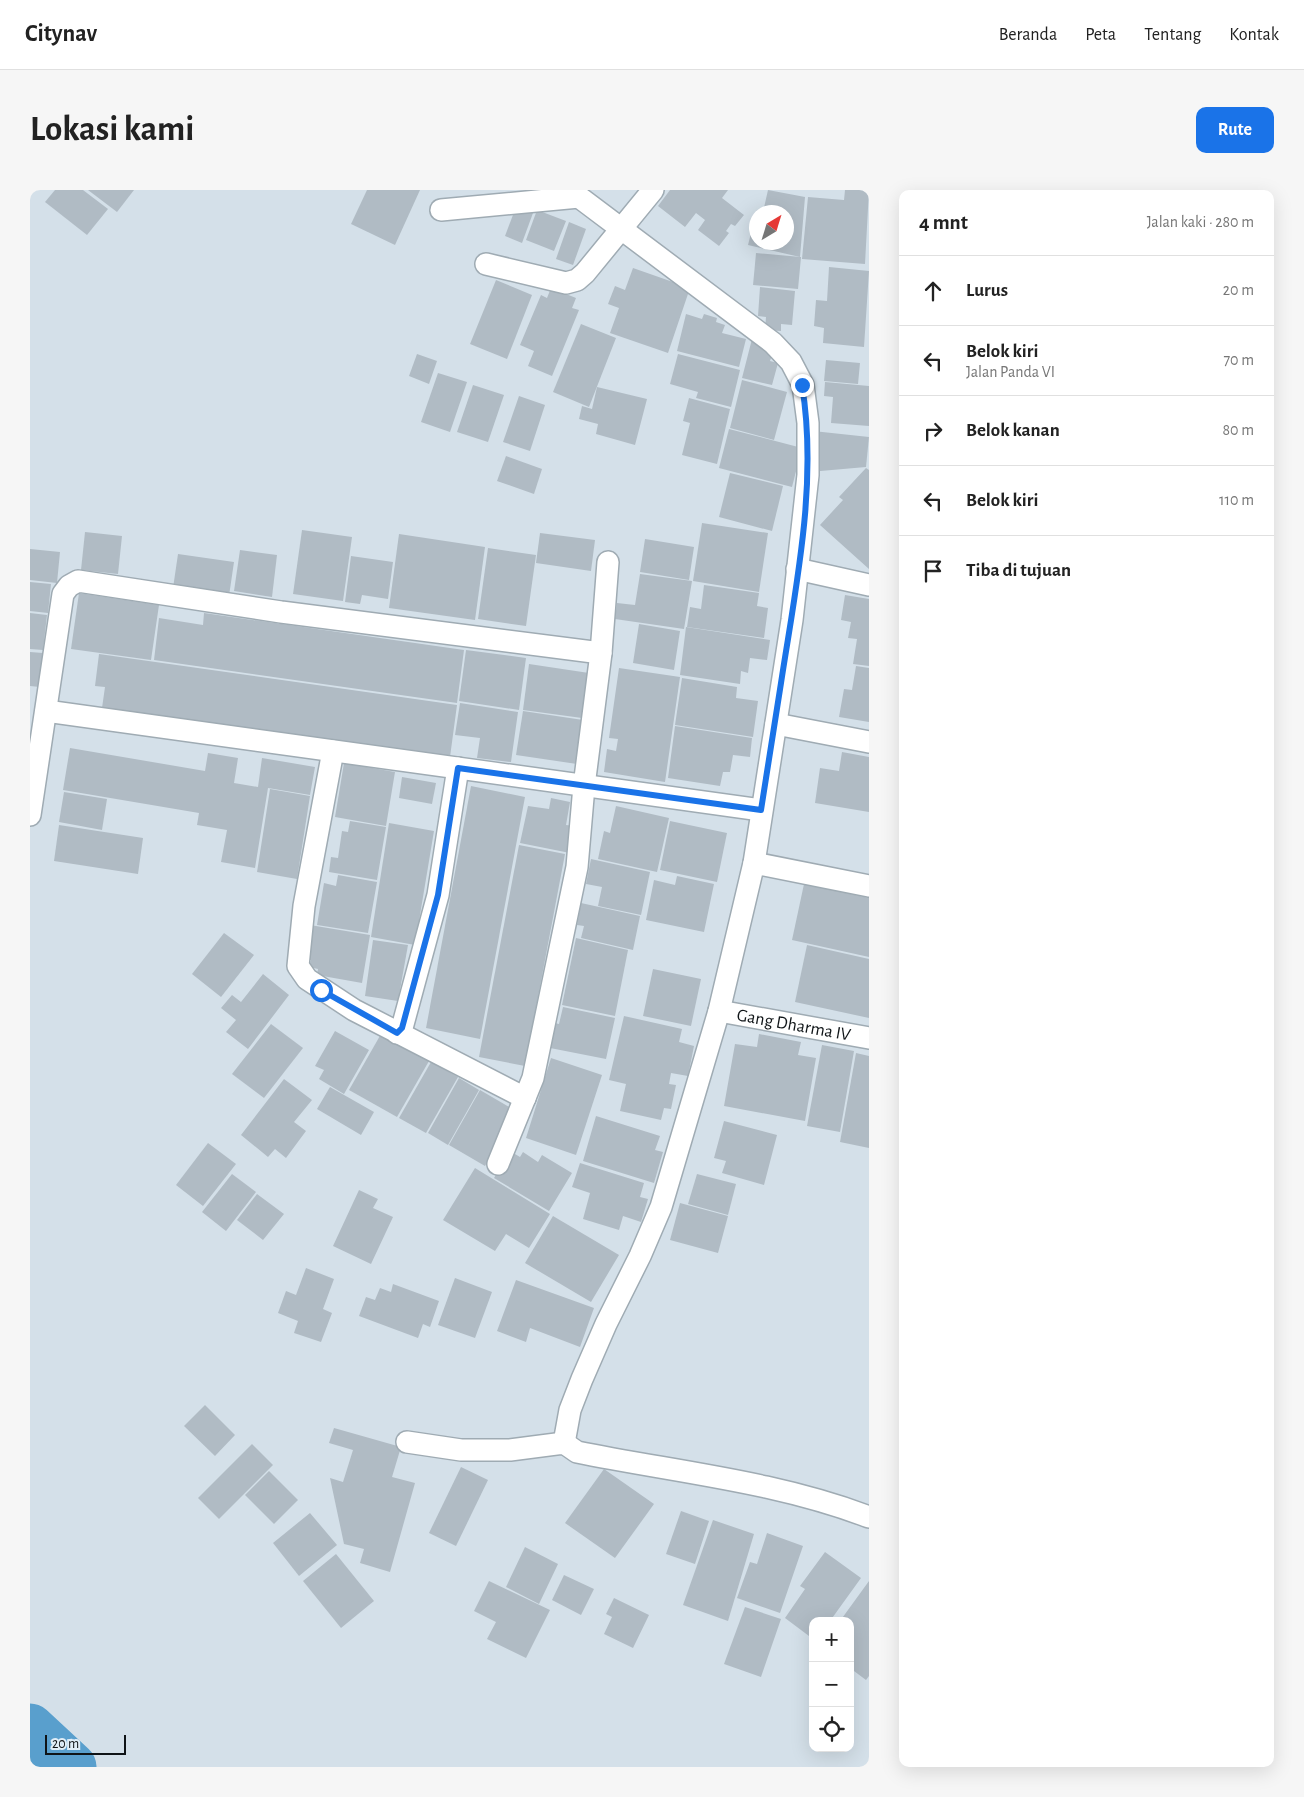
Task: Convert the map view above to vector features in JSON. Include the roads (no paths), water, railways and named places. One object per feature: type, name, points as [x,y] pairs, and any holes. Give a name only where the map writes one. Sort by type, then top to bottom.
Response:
[{"type":"street","points":[[486,264],[566,283],[577,280],[585,273],[653,190]]},
{"type":"street","points":[[442,210],[577,194],[773,343],[792,362],[802,385],[808,423],[808,475],[798,569],[754,863],[718,1011],[661,1207],[582,1379],[570,1410],[564,1443]]},
{"type":"street","points":[[498,1164],[533,1078],[577,867],[584,786],[601,653],[608,562]]},
{"type":"street","points":[[798,569],[869,585]]},
{"type":"street","points":[[30,816],[63,594],[69,586],[78,581],[282,612],[601,653]]},
{"type":"street","points":[[46,711],[761,810]]},
{"type":"street","points":[[776,724],[869,742]]},
{"type":"street","points":[[333,751],[304,906],[298,966],[307,979],[321,990],[397,1033],[428,1047],[525,1098]]},
{"type":"street","points":[[397,1033],[402,1028],[438,895],[458,768]]},
{"type":"street","points":[[754,863],[869,886]]},
{"type":"street","name":"Gang Dharma IV","points":[[718,1011],[869,1038]]},
{"type":"street","points":[[406,1442],[460,1450],[510,1450],[564,1443],[576,1452],[772,1487],[843,1507],[869,1517]]},
{"type":"waterway","points":[[30,1728],[72,1767]]}]
